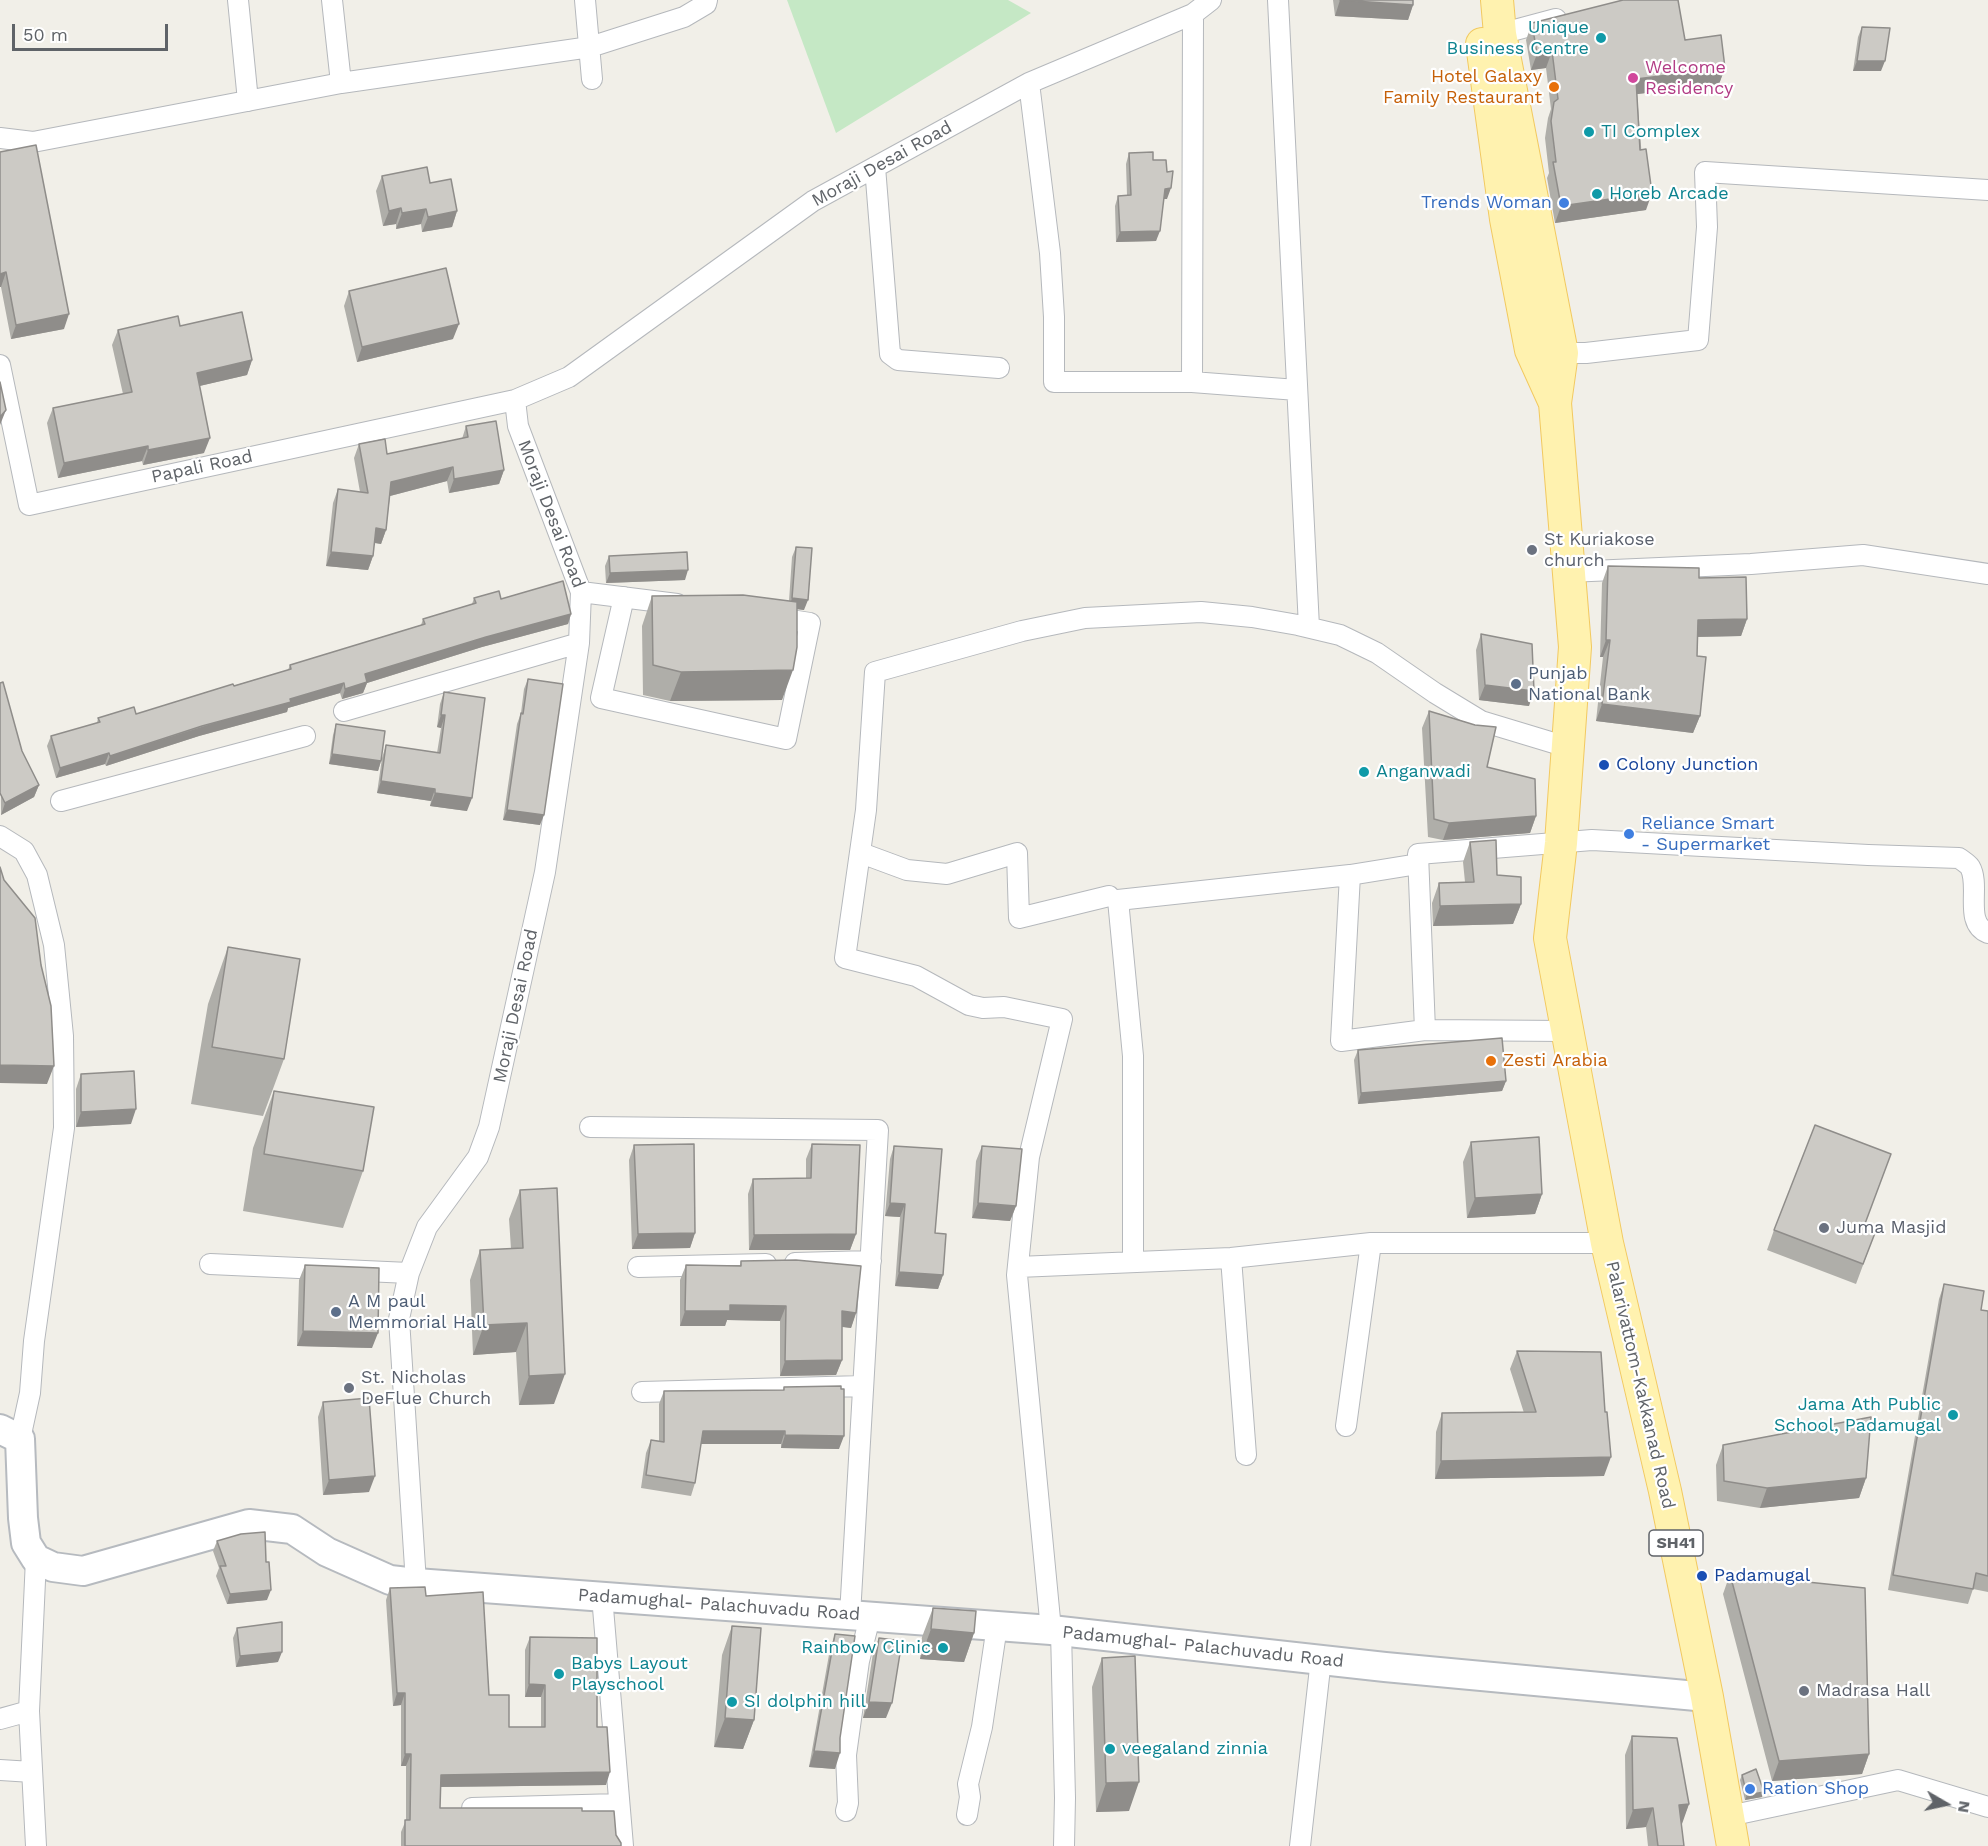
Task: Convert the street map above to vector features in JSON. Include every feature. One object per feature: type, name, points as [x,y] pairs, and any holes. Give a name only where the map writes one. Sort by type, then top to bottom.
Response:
[{"type":"main road","points":[[1477,0],[1481,43],[1522,227],[1562,353],[1556,403]]},
{"type":"main road","points":[[1497,0],[1522,227],[1531,350],[1556,403]]},
{"type":"main road","name":"Palarivattom-Kakkanad Road","points":[[1556,403],[1575,647],[1561,843],[1550,938],[1607,1243],[1652,1428],[1651,1434],[1665,1491],[1707,1697],[1731,1831]]},
{"type":"main road","points":[[10,1434],[26,1543],[36,1559]]},
{"type":"main road","name":"Padamughal- Palachuvadu Road","points":[[36,1559],[53,1567],[83,1571],[249,1524],[292,1528],[327,1552],[390,1580],[1056,1631],[1385,1667],[1707,1697]]},
{"type":"street","points":[[238,0],[248,101]]},
{"type":"street","points":[[332,0],[341,83]]},
{"type":"street","points":[[585,0],[592,79]]},
{"type":"street","points":[[0,138],[33,142],[341,83],[590,46],[684,17],[706,4],[707,0]]},
{"type":"street","name":"Moraji Desai Road","points":[[416,1583],[399,1318],[409,1273],[427,1227],[478,1157],[489,1127],[545,872],[579,643],[581,592],[518,426],[515,400],[569,377],[813,201],[1029,83],[1192,14],[1211,0]]},
{"type":"street","points":[[1278,0],[1309,627]]},
{"type":"street","points":[[1192,14],[1192,382]]},
{"type":"street","points":[[1500,34],[1574,14]]},
{"type":"street","points":[[1029,83],[1050,253],[1054,318],[1054,382],[1192,382],[1297,390]]},
{"type":"street","points":[[876,167],[890,354],[898,360],[999,368]]},
{"type":"street","points":[[1562,353],[1698,340],[1707,227],[1705,172],[1988,190]]},
{"type":"street","name":"Papali Road","points":[[0,365],[29,505],[515,400]]},
{"type":"street","points":[[1568,572],[1751,564],[1863,555],[1988,573]]},
{"type":"street","points":[[581,592],[694,607]]},
{"type":"street","points":[[624,597],[601,698],[786,739],[810,623],[752,615]]},
{"type":"street","points":[[1064,1846],[1065,1798],[1056,1631],[1020,1316],[1018,1267],[1029,1157],[1062,1019],[1004,1007],[983,1008],[969,1005],[916,976],[845,958],[861,854],[871,759],[876,672],[1022,631],[1085,618],[1200,612],[1252,617],[1340,635],[1377,653],[1481,721],[1567,747]]},
{"type":"street","points":[[344,711],[579,643]]},
{"type":"street","points":[[60,801],[305,736]]},
{"type":"street","points":[[0,836],[4,836],[24,851],[37,875],[54,945],[63,1036],[63,1128],[34,1341],[30,1393],[10,1434]]},
{"type":"street","points":[[1425,1030],[1418,854],[1592,840],[1959,858],[1969,866],[1974,878],[1974,916],[1982,931],[1988,933]]},
{"type":"street","points":[[861,854],[907,870],[947,874],[1017,853],[1019,918],[1109,896]]},
{"type":"street","points":[[1133,1262],[1133,1056],[1118,900],[1350,875],[1418,864]]},
{"type":"street","points":[[1350,875],[1341,1041],[1425,1030],[1566,1031]]},
{"type":"street","points":[[590,1127],[878,1130],[863,1386],[859,1661],[846,1755],[848,1803],[846,1810]]},
{"type":"street","points":[[1018,1267],[1231,1258],[1371,1243],[1607,1243]]},
{"type":"street","points":[[1346,1426],[1371,1243]]},
{"type":"street","points":[[1231,1258],[1245,1455]]},
{"type":"street","points":[[638,1267],[871,1261]]},
{"type":"street","points":[[210,1264],[409,1273]]},
{"type":"street","points":[[642,1392],[863,1386]]},
{"type":"street","points":[[36,1559],[29,1711],[36,1846]]},
{"type":"street","points":[[602,1596],[623,1846]]},
{"type":"street","points":[[967,1815],[970,1797],[968,1784],[982,1727],[997,1626]]},
{"type":"street","points":[[1300,1846],[1320,1659]]},
{"type":"street","points":[[0,1719],[29,1711]]},
{"type":"street","points":[[0,1770],[33,1772]]},
{"type":"street","points":[[1731,1831],[1898,1780],[1988,1807]]},
{"type":"street","points":[[472,1808],[619,1804]]},
{"type":"green space","points":[[787,0],[1008,0],[1031,13],[836,133]]},
{"type":"building","points":[[1340,0],[1413,0],[1413,5]]},
{"type":"building","points":[[1623,0],[1678,0],[1685,40],[1721,35],[1725,68],[1636,79],[1640,150],[1646,149],[1652,193],[1561,206],[1553,162],[1556,162],[1551,121],[1554,102],[1558,99],[1552,51],[1537,54],[1532,23]]},
{"type":"building","points":[[1862,27],[1890,28],[1885,61],[1857,61]]},
{"type":"building","points":[[36,145],[69,314],[16,325],[6,272],[0,274],[0,152]]},
{"type":"building","points":[[1153,152],[1153,160],[1166,160],[1167,172],[1173,171],[1171,188],[1165,189],[1160,231],[1120,232],[1118,196],[1131,195],[1129,153]]},
{"type":"building","points":[[427,167],[430,183],[451,179],[457,211],[428,217],[426,209],[402,213],[401,208],[389,211],[382,176]]},
{"type":"building","points":[[446,268],[459,324],[362,347],[349,291]]},
{"type":"building","points":[[242,312],[252,360],[197,373],[210,438],[148,450],[148,446],[64,463],[53,408],[132,392],[118,330],[178,316],[180,326]]},
{"type":"building","points":[[0,382],[6,410],[0,417]]},
{"type":"building","points":[[496,421],[504,470],[454,479],[453,467],[391,482],[386,530],[376,528],[373,556],[331,552],[338,489],[368,493],[359,444],[385,439],[387,454],[468,437],[466,426]]},
{"type":"building","points":[[796,547],[812,548],[808,600],[792,598]]},
{"type":"building","points":[[687,552],[688,570],[610,573],[609,556]]},
{"type":"building","points":[[1608,566],[1699,568],[1699,578],[1746,577],[1747,619],[1698,620],[1697,656],[1706,657],[1700,716],[1602,704],[1610,640],[1606,640]]},
{"type":"building","points":[[563,581],[571,614],[365,674],[367,682],[345,689],[344,683],[290,699],[291,702],[202,726],[110,756],[109,753],[60,768],[51,736],[100,722],[98,718],[134,707],[136,714],[291,669],[290,665],[425,624],[423,619],[476,603],[474,598],[499,591],[501,599]]},
{"type":"building","points":[[743,595],[797,602],[797,647],[793,670],[681,672],[653,665],[652,596]]},
{"type":"building","points":[[1481,634],[1532,644],[1534,691],[1485,685]]},
{"type":"building","points":[[528,679],[563,684],[544,815],[507,810]]},
{"type":"building","points":[[3,682],[22,751],[39,785],[5,803],[0,793],[0,683]]},
{"type":"building","points":[[444,692],[485,698],[472,798],[435,793],[435,789],[381,781],[386,745],[440,753],[445,715],[441,715]]},
{"type":"building","points":[[1429,711],[1475,725],[1496,727],[1487,767],[1535,779],[1536,816],[1449,823],[1434,819]]},
{"type":"building","points":[[336,724],[385,731],[381,761],[332,754]]},
{"type":"building","points":[[1496,840],[1497,875],[1521,877],[1521,904],[1440,906],[1439,883],[1474,882],[1470,842]]},
{"type":"building","points":[[0,867],[4,880],[35,918],[41,965],[51,1006],[54,1066],[0,1065]]},
{"type":"building","points":[[228,947],[300,959],[284,1059],[212,1047]]},
{"type":"building","points":[[1502,1038],[1506,1081],[1361,1093],[1358,1050]]},
{"type":"building","points":[[134,1071],[136,1109],[81,1112],[81,1074]]},
{"type":"building","points":[[274,1091],[374,1107],[363,1171],[264,1154]]},
{"type":"building","points":[[1815,1125],[1891,1154],[1863,1229],[1875,1233],[1863,1264],[1774,1230]]},
{"type":"building","points":[[1539,1137],[1542,1194],[1475,1198],[1471,1142]]},
{"type":"building","points":[[694,1144],[695,1233],[638,1234],[634,1145]]},
{"type":"building","points":[[812,1144],[860,1145],[856,1234],[754,1235],[753,1179],[811,1178]]},
{"type":"building","points":[[894,1146],[942,1149],[935,1233],[946,1234],[943,1275],[899,1272],[905,1204],[890,1203]]},
{"type":"building","points":[[982,1146],[1022,1149],[1016,1206],[978,1203]]},
{"type":"building","points":[[557,1188],[565,1374],[529,1376],[527,1323],[484,1325],[480,1250],[523,1248],[520,1190]]},
{"type":"building","points":[[796,1260],[861,1266],[856,1313],[842,1311],[842,1360],[785,1361],[786,1306],[730,1305],[730,1311],[685,1311],[686,1265],[741,1266],[741,1261]]},
{"type":"building","name":"A M paul Memmorial Hall","points":[[305,1265],[379,1268],[378,1333],[303,1331]]},
{"type":"building","name":"Jama Ath Public School, Padamugal","points":[[1944,1284],[1984,1291],[1981,1310],[1988,1311],[1988,1576],[1976,1573],[1973,1589],[1893,1575]]},
{"type":"building","points":[[1517,1351],[1601,1352],[1611,1457],[1441,1461],[1442,1413],[1536,1412]]},
{"type":"building","points":[[841,1386],[841,1389],[844,1389],[844,1436],[785,1435],[785,1431],[703,1431],[695,1483],[646,1475],[651,1440],[664,1442],[664,1391],[784,1390],[784,1387]]},
{"type":"building","points":[[369,1398],[375,1476],[329,1480],[323,1402]]},
{"type":"building","points":[[1871,1417],[1866,1478],[1767,1488],[1724,1481],[1723,1445]]},
{"type":"building","points":[[265,1532],[266,1562],[269,1562],[271,1590],[230,1594],[220,1566],[226,1566],[217,1541],[241,1534]]},
{"type":"building","name":"Madrasa Hall","points":[[1730,1574],[1865,1588],[1869,1754],[1779,1761]]},
{"type":"building","points":[[425,1587],[426,1596],[483,1592],[489,1695],[509,1695],[509,1727],[545,1727],[545,1685],[529,1684],[530,1637],[597,1638],[597,1727],[607,1727],[610,1772],[441,1775],[440,1808],[582,1808],[582,1811],[614,1811],[616,1835],[621,1846],[405,1846],[405,1820],[410,1820],[411,1754],[405,1754],[405,1693],[397,1693],[390,1588]]},
{"type":"building","points":[[933,1608],[976,1611],[974,1633],[931,1629]]},
{"type":"building","points":[[282,1622],[282,1652],[240,1656],[237,1628]]},
{"type":"building","points":[[732,1626],[761,1628],[754,1720],[725,1718]]},
{"type":"building","points":[[835,1634],[855,1636],[840,1738],[840,1753],[814,1751]]},
{"type":"building","points":[[879,1638],[902,1641],[892,1703],[869,1702]]},
{"type":"building","points":[[1135,1656],[1139,1782],[1106,1783],[1102,1658]]},
{"type":"building","points":[[1632,1736],[1677,1738],[1689,1804],[1679,1805],[1684,1846],[1658,1846],[1653,1808],[1633,1810]]},
{"type":"building","points":[[1756,1769],[1764,1792],[1747,1795],[1742,1775]]},
{"type":"place","name":"Unique Business Centre","points":[[1601,38]]},
{"type":"place","name":"Welcome Residency","points":[[1633,78]]},
{"type":"place","name":"Hotel Galaxy Family Restaurant","points":[[1554,87]]},
{"type":"place","name":"TI Complex","points":[[1589,132]]},
{"type":"place","name":"Horeb Arcade","points":[[1597,194]]},
{"type":"place","name":"Trends Woman","points":[[1564,203]]},
{"type":"place","name":"St Kuriakose church","points":[[1532,550]]},
{"type":"place","name":"Punjab National Bank","points":[[1516,684]]},
{"type":"place","name":"Colony Junction","points":[[1604,765]]},
{"type":"place","name":"Anganwadi","points":[[1364,772]]},
{"type":"place","name":"Reliance Smart - Supermarket","points":[[1629,834]]},
{"type":"place","name":"Zesti Arabia","points":[[1491,1061]]},
{"type":"place","name":"Juma Masjid","points":[[1824,1228]]},
{"type":"place","name":"A M paul Memmorial Hall","points":[[336,1312]]},
{"type":"place","name":"St. Nicholas DeFlue Church","points":[[349,1388]]},
{"type":"place","name":"Jama Ath Public School, Padamugal","points":[[1953,1415]]},
{"type":"place","name":"Padamugal","points":[[1702,1576]]},
{"type":"place","name":"Rainbow Clinic","points":[[943,1648]]},
{"type":"place","name":"Babys Layout Playschool","points":[[559,1674]]},
{"type":"place","name":"Madrasa Hall","points":[[1804,1691]]},
{"type":"place","name":"SI dolphin hill","points":[[732,1702]]},
{"type":"place","name":"veegaland zinnia","points":[[1110,1749]]},
{"type":"place","name":"Ration Shop","points":[[1750,1789]]}]
